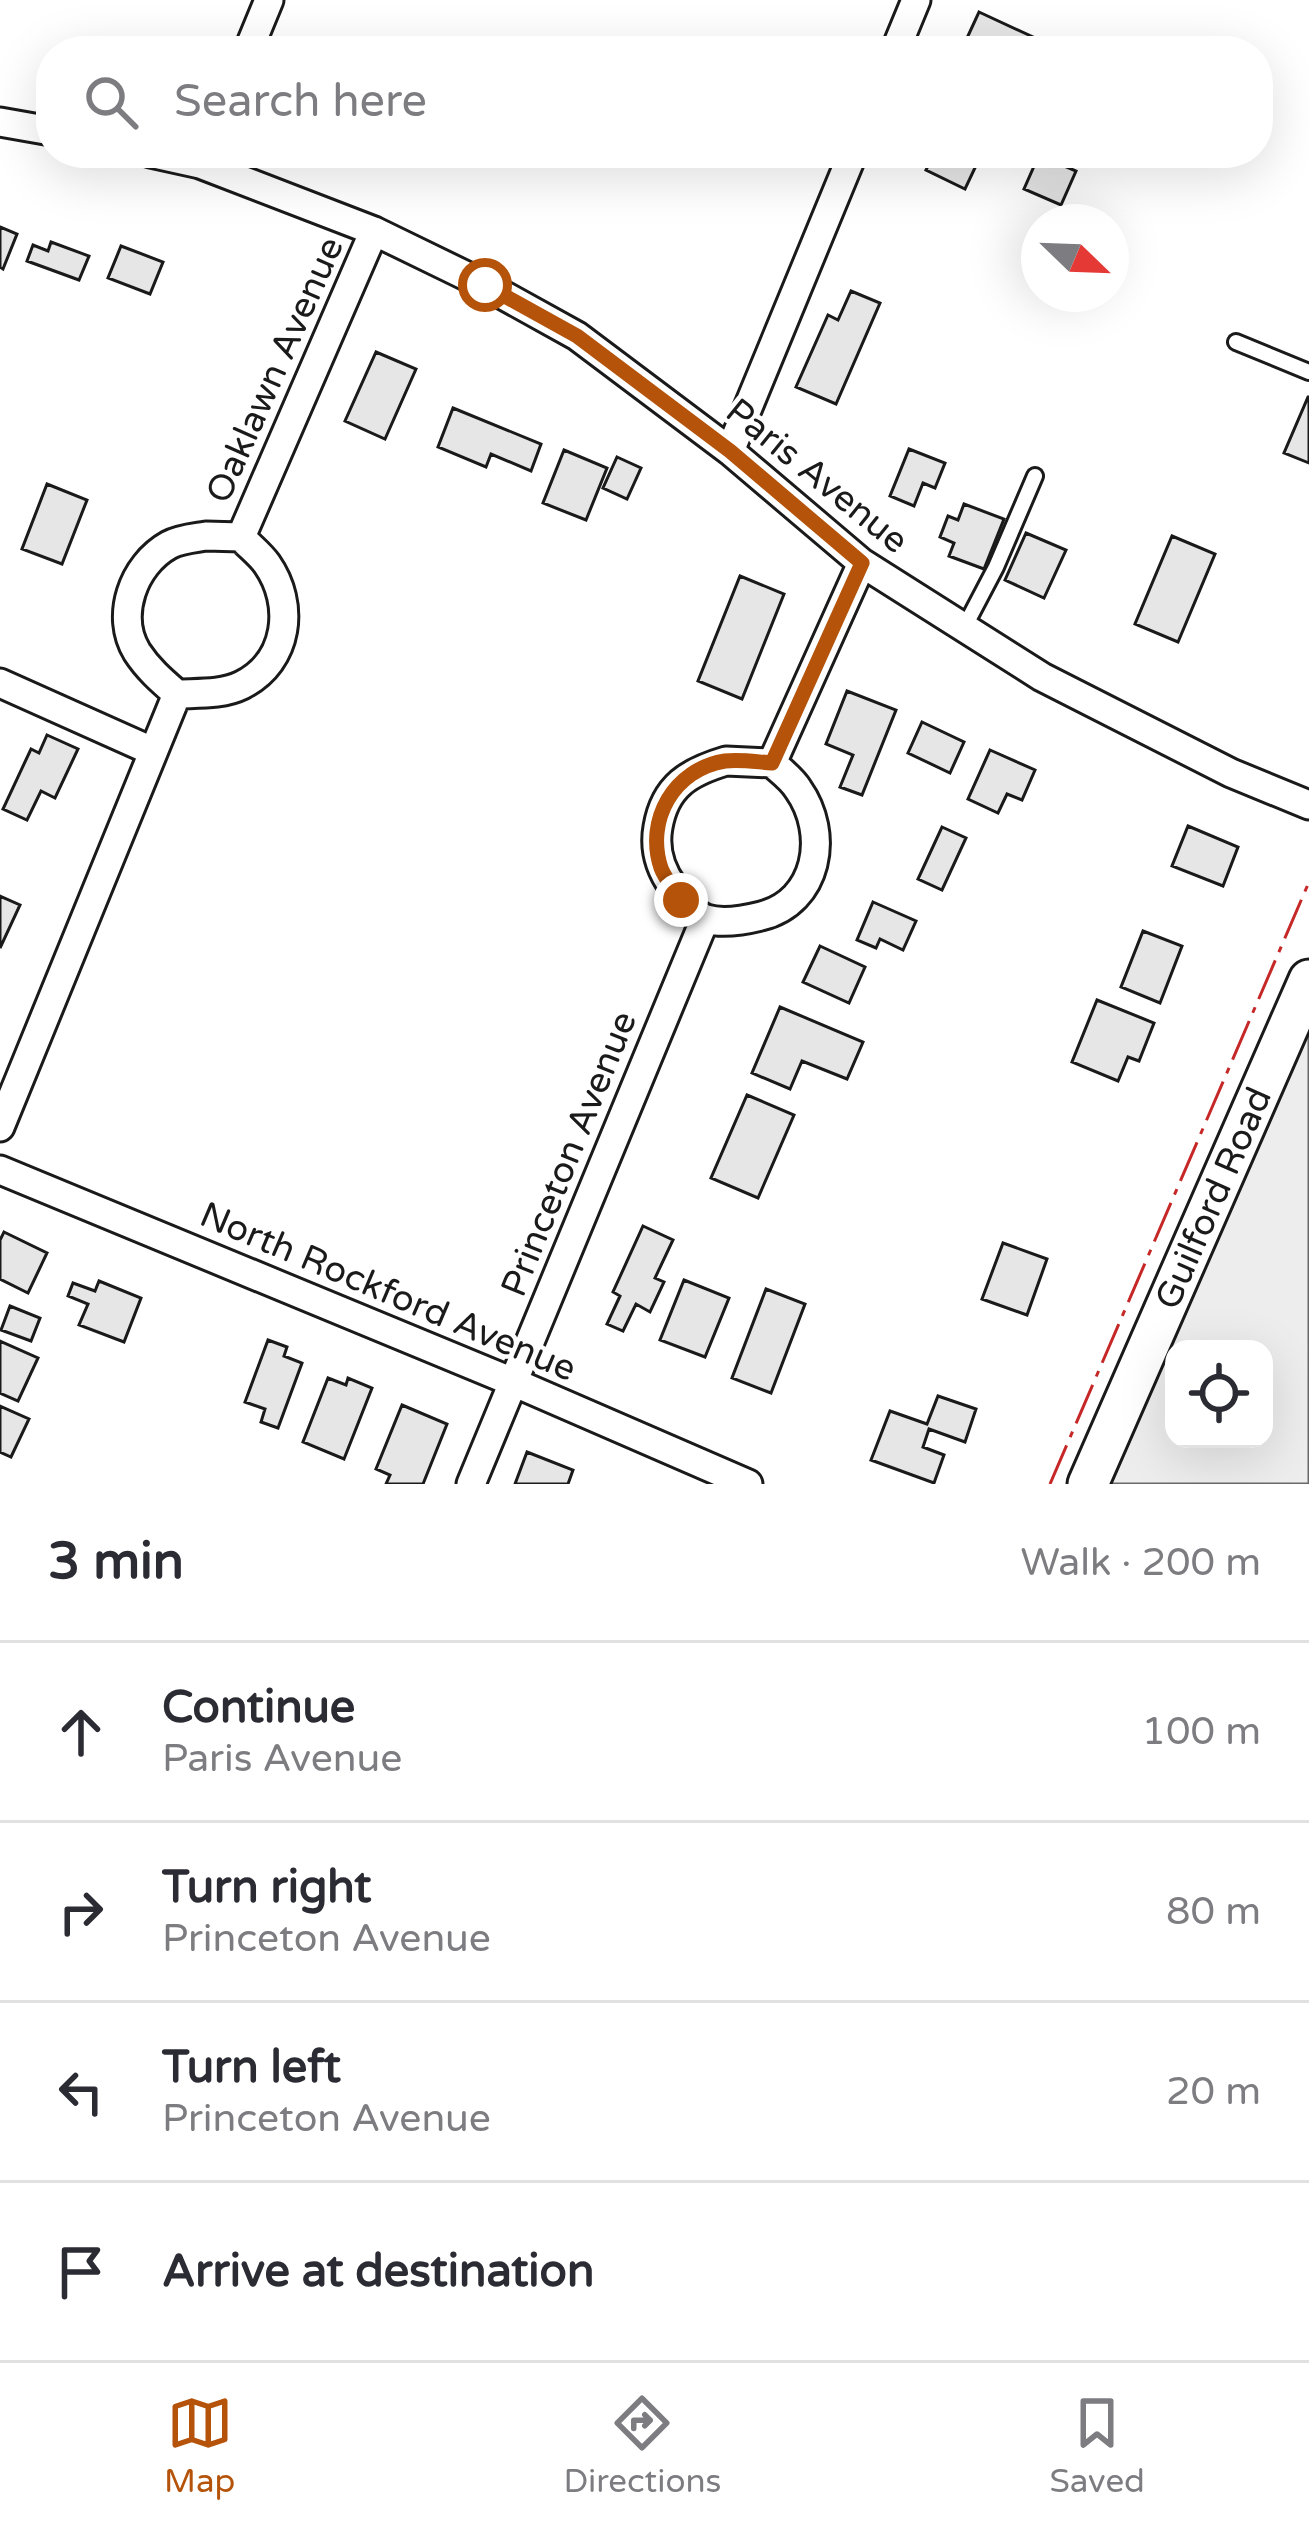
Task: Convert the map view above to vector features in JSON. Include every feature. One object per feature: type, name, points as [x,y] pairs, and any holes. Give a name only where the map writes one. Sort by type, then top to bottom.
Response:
[{"type":"street","points":[[254,36],[269,0]]},
{"type":"street","points":[[901,36],[916,0]]},
{"type":"street","points":[[0,122],[36,128]]},
{"type":"street","name":"Paris Avenue","points":[[224,168],[374,231],[577,336],[730,451],[862,563],[1042,677],[1231,773],[1309,805]]},
{"type":"street","points":[[730,451],[847,168]]},
{"type":"street","name":"Oaklawn Avenue","points":[[241,537],[374,231]]},
{"type":"street","name":"Oaklawn Avenue","points":[[241,537],[266,561],[279,585],[286,611],[281,645],[263,669],[242,685],[214,693],[177,694],[134,648],[127,616],[133,586],[148,560],[172,542],[241,537]]},
{"type":"street","points":[[772,763],[862,563]]},
{"type":"street","points":[[0,683],[152,751]]},
{"type":"street","points":[[0,1127],[177,694]]},
{"type":"street","points":[[726,761],[772,763],[798,788],[812,817],[816,846],[811,875],[796,898],[771,914],[742,921],[705,919],[681,900],[662,872],[656,842],[662,808],[678,784],[695,770],[726,761]]},
{"type":"street","name":"Princeton Avenue","points":[[471,1484],[705,919]]},
{"type":"street","name":"Guilford Road","points":[[1088,1484],[1309,980]]},
{"type":"street","name":"North Rockford Avenue","points":[[0,1170],[748,1484]]},
{"type":"lane","points":[[1236,342],[1309,372]]},
{"type":"lane","points":[[964,628],[1035,476]]},
{"type":"shaded area","points":[[1309,1027],[1309,1484],[1110,1484],[1165,1358],[1165,1448],[1273,1448],[1273,1340],[1173,1340]]},
{"type":"building","points":[[979,12],[1031,36],[968,36]]},
{"type":"building","points":[[927,168],[975,168],[965,189]]},
{"type":"building","points":[[1033,168],[1076,171],[1059,204],[1024,189]]},
{"type":"building","points":[[0,227],[17,234],[3,269],[0,267]]},
{"type":"building","points":[[51,242],[89,256],[79,280],[27,261],[33,245],[48,251]]},
{"type":"building","points":[[121,246],[163,262],[150,294],[108,278]]},
{"type":"building","points":[[851,291],[880,303],[836,404],[796,387],[828,315],[838,320]]},
{"type":"building","points":[[376,352],[416,369],[385,439],[345,421]]},
{"type":"building","points":[[1309,397],[1309,463],[1284,453]]},
{"type":"building","points":[[453,408],[541,444],[531,471],[491,454],[486,467],[438,447]]},
{"type":"building","points":[[909,449],[945,463],[935,488],[923,483],[914,506],[890,496]]},
{"type":"building","points":[[564,450],[607,468],[586,520],[543,503]]},
{"type":"building","points":[[617,457],[641,468],[627,499],[603,488]]},
{"type":"building","points":[[47,484],[87,500],[62,564],[22,549]]},
{"type":"building","points":[[964,504],[1004,519],[984,569],[949,556],[954,543],[940,537],[948,516],[958,520]]},
{"type":"building","points":[[1026,533],[1066,550],[1044,598],[1005,580]]},
{"type":"building","points":[[1172,536],[1215,554],[1178,642],[1135,624]]},
{"type":"building","points":[[740,576],[784,594],[742,699],[698,681]]},
{"type":"building","points":[[847,691],[896,710],[862,795],[840,787],[853,755],[826,744]]},
{"type":"building","points":[[922,722],[964,742],[950,773],[908,753]]},
{"type":"building","points":[[47,735],[78,749],[55,798],[41,791],[27,820],[3,809],[31,749],[39,753]]},
{"type":"building","points":[[990,750],[1035,770],[1022,800],[1007,794],[998,813],[968,799]]},
{"type":"building","points":[[1188,826],[1238,847],[1223,886],[1172,866]]},
{"type":"building","points":[[942,827],[966,838],[942,890],[918,879]]},
{"type":"building","points":[[0,896],[20,905],[0,948]]},
{"type":"building","points":[[873,902],[916,921],[903,950],[880,939],[876,948],[857,940]]},
{"type":"building","points":[[1143,931],[1182,946],[1160,1003],[1121,987]]},
{"type":"building","points":[[820,946],[865,967],[849,1003],[803,982]]},
{"type":"building","points":[[1097,1000],[1154,1023],[1139,1061],[1128,1057],[1118,1081],[1072,1062]]},
{"type":"building","points":[[780,1007],[863,1042],[847,1079],[802,1061],[790,1089],[752,1073]]},
{"type":"building","points":[[747,1095],[794,1115],[758,1198],[711,1178]]},
{"type":"building","points":[[643,1226],[673,1240],[655,1278],[664,1282],[650,1312],[636,1304],[623,1331],[607,1324],[620,1296],[613,1292]]},
{"type":"building","points":[[4,1232],[47,1253],[28,1293],[0,1279]]},
{"type":"building","points":[[1003,1243],[1047,1259],[1027,1315],[982,1299]]},
{"type":"building","points":[[684,1280],[729,1298],[705,1357],[660,1340]]},
{"type":"building","points":[[99,1281],[141,1298],[124,1342],[79,1325],[88,1304],[68,1296],[73,1283],[95,1291]]},
{"type":"building","points":[[766,1289],[805,1304],[771,1393],[732,1378]]},
{"type":"building","points":[[10,1306],[40,1318],[31,1341],[1,1330]]},
{"type":"building","points":[[268,1340],[287,1347],[284,1356],[302,1363],[278,1428],[261,1422],[265,1409],[245,1402]]},
{"type":"building","points":[[0,1341],[38,1358],[18,1401],[0,1393]]},
{"type":"building","points":[[328,1378],[346,1385],[348,1378],[372,1388],[344,1459],[303,1442]]},
{"type":"building","points":[[938,1396],[976,1409],[965,1442],[929,1429],[923,1447],[944,1455],[934,1483],[871,1460],[890,1411],[927,1424]]},
{"type":"building","points":[[402,1405],[447,1424],[423,1484],[386,1484],[390,1475],[376,1469]]},
{"type":"building","points":[[0,1406],[29,1419],[11,1457],[0,1452]]},
{"type":"building","points":[[527,1452],[573,1470],[568,1484],[515,1484]]},
{"type":"power","points":[[1050,1484],[1309,882]]},
{"type":"route","points":[[485,285],[577,336],[730,451],[862,563],[772,763],[726,761],[695,770],[678,784],[662,808],[656,842],[662,872],[681,900]]}]
